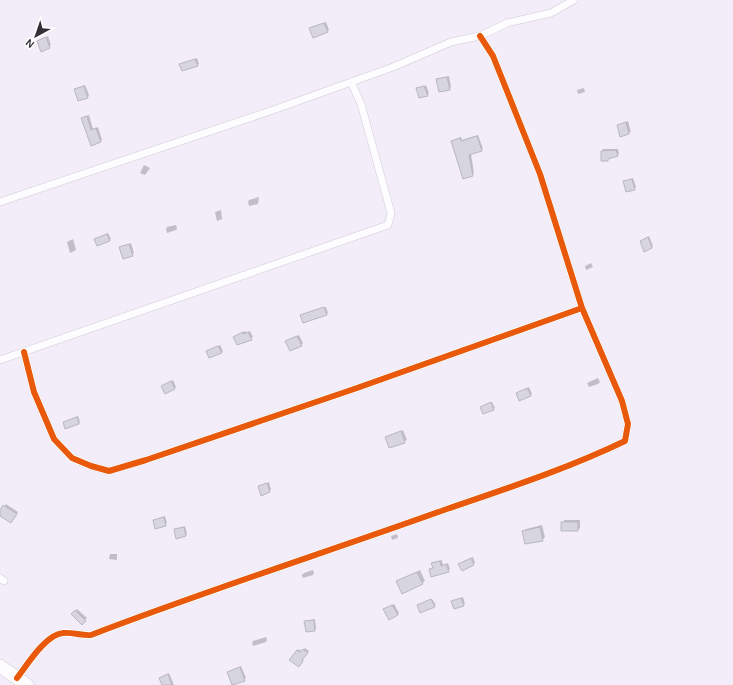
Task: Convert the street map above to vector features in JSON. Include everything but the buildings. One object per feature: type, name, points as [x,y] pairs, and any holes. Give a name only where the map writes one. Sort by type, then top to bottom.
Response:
[{"type":"highway","points":[[0,666],[22,681]]},
{"type":"street","points":[[0,202],[276,109],[393,67],[451,42],[480,36],[507,23],[551,13],[574,0]]},
{"type":"street","points":[[22,681],[37,652],[56,635],[63,632],[91,635],[290,563],[399,528],[583,461],[625,441],[628,424],[622,401],[582,308],[540,174],[493,56],[480,36]]},
{"type":"street","points":[[0,360],[388,225],[391,212],[361,104],[351,82]]},
{"type":"street","points":[[24,352],[34,392],[54,439],[72,458],[91,466],[109,471],[146,460],[357,388],[582,308]]},
{"type":"cycle path","points":[[17,678],[37,651],[50,639],[57,635],[63,633],[91,635],[135,618],[536,478],[581,461],[625,441],[628,424],[622,401],[582,308],[540,174],[493,56],[480,36]]},
{"type":"cycle path","points":[[24,352],[34,392],[54,439],[72,458],[91,466],[109,471],[146,460],[357,388],[582,308]]}]
